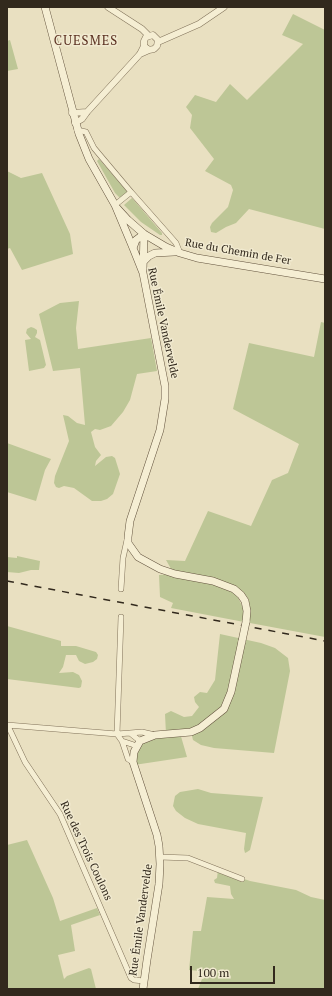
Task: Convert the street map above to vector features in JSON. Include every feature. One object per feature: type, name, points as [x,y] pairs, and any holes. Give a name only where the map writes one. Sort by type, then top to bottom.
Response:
[{"type":"main road","name":"Rue Émile Vandervelde","points":[[44,7],[72,113],[88,159],[115,205],[143,273],[163,374],[166,399],[160,430],[130,521],[128,537]]},
{"type":"main road","name":"Rue du Chemin de Fer","points":[[115,205],[128,220],[144,234],[177,253],[197,258],[325,279]]},
{"type":"main road","points":[[134,248],[136,240],[144,234]]},
{"type":"main road","points":[[143,273],[144,234]]},
{"type":"main road","points":[[143,262],[155,253],[177,253]]},
{"type":"main road","points":[[128,537],[130,547],[138,557],[146,562],[174,574],[211,581],[234,589],[241,595],[247,611],[231,692],[224,709],[200,728],[191,732],[155,735],[138,743]]},
{"type":"main road","name":"Rue Émile Vandervelde","points":[[138,743],[134,752],[133,762],[156,835],[160,857],[159,884],[144,989]]},
{"type":"street","points":[[108,7],[142,29],[149,36],[155,36],[158,42],[156,48],[146,48],[140,54],[76,126],[86,132],[94,148],[176,243],[177,253]]},
{"type":"street","points":[[158,42],[199,24],[224,7]]},
{"type":"street","points":[[146,48],[144,41],[149,36]]},
{"type":"street","points":[[72,113],[87,112]]},
{"type":"street","points":[[115,205],[131,192]]},
{"type":"street","name":"Rue Émile Vandervelde","points":[[121,589],[123,558],[128,537]]},
{"type":"street","points":[[117,734],[120,616]]},
{"type":"street","points":[[7,726],[117,734],[142,732],[155,735]]},
{"type":"street","name":"Rue des Trois Coulons","points":[[7,726],[25,762],[60,814],[131,978],[144,981]]},
{"type":"street","points":[[130,733],[138,743]]},
{"type":"street","name":"Rue Émile Vandervelde","points":[[117,734],[122,741],[128,759],[133,762]]},
{"type":"street","points":[[122,741],[138,743]]},
{"type":"street","points":[[160,857],[188,858],[242,879]]},
{"type":"green space","points":[[293,14],[325,30],[325,229],[249,209],[236,223],[216,233],[211,232],[210,227],[212,223],[228,207],[233,190],[231,185],[205,171],[214,159],[190,128],[192,115],[186,107],[195,95],[216,102],[230,84],[247,100],[303,44],[282,35]]},
{"type":"green space","points":[[10,40],[18,69],[7,71],[7,41]]},
{"type":"green space","points":[[99,159],[128,192],[121,198],[115,193],[97,161]]},
{"type":"green space","points":[[7,171],[21,178],[42,173],[70,234],[73,254],[22,270],[10,248],[7,249]]},
{"type":"green space","points":[[132,198],[162,233],[162,235],[141,222],[124,205]]},
{"type":"green space","points":[[79,301],[76,328],[78,349],[151,338],[157,371],[137,374],[130,400],[123,412],[111,426],[100,430],[95,429],[91,432],[95,447],[101,455],[96,461],[95,466],[106,457],[112,456],[115,458],[120,474],[113,494],[107,499],[101,501],[92,501],[74,488],[64,486],[59,488],[56,487],[54,483],[55,476],[69,441],[63,415],[68,416],[77,423],[85,425],[80,368],[53,371],[39,314],[60,303]]},
{"type":"green space","points":[[321,322],[325,323],[325,637],[250,623],[250,606],[248,598],[244,593],[234,589],[243,608],[244,622],[171,608],[173,603],[160,597],[159,575],[174,574],[166,560],[185,561],[208,511],[251,526],[272,480],[288,473],[299,444],[233,409],[249,343],[314,357]]},
{"type":"green space","points":[[31,327],[37,330],[35,337],[40,340],[46,365],[44,368],[29,371],[25,340],[31,339],[26,333],[27,329]]},
{"type":"green space","points":[[7,443],[51,459],[45,470],[36,501],[7,492]]},
{"type":"green space","points":[[17,556],[40,561],[39,570],[19,573],[7,572],[7,557],[17,558]]},
{"type":"green space","points":[[7,626],[61,641],[61,646],[76,646],[96,652],[98,655],[97,659],[93,662],[85,664],[79,661],[76,655],[66,655],[63,667],[59,673],[73,672],[79,675],[82,681],[81,687],[79,688],[7,679]]},
{"type":"green space","points":[[220,634],[261,643],[275,648],[288,658],[290,671],[274,753],[214,748],[201,745],[193,740],[191,732],[180,733],[187,757],[134,765],[137,746],[166,734],[165,714],[171,711],[184,717],[192,716],[199,707],[195,702],[194,697],[200,692],[207,693],[215,680]]},
{"type":"green space","points":[[198,789],[211,793],[263,797],[250,850],[245,853],[246,833],[198,824],[185,818],[176,811],[173,806],[175,796],[180,792]]},
{"type":"green space","points":[[27,840],[53,898],[60,921],[97,908],[100,915],[71,925],[75,951],[58,955],[64,979],[67,976],[89,968],[91,969],[96,989],[7,989],[7,845]]},
{"type":"green space","points":[[218,870],[250,881],[296,890],[311,897],[325,900],[325,989],[198,989],[202,979],[210,976],[211,972],[189,970],[193,931],[201,931],[207,897],[234,899],[231,894],[230,886],[215,883],[214,880],[217,878]]},
{"type":"railway","points":[[7,581],[325,641]]},
{"type":"district","name":"CUESMES","points":[[86,41]]}]
